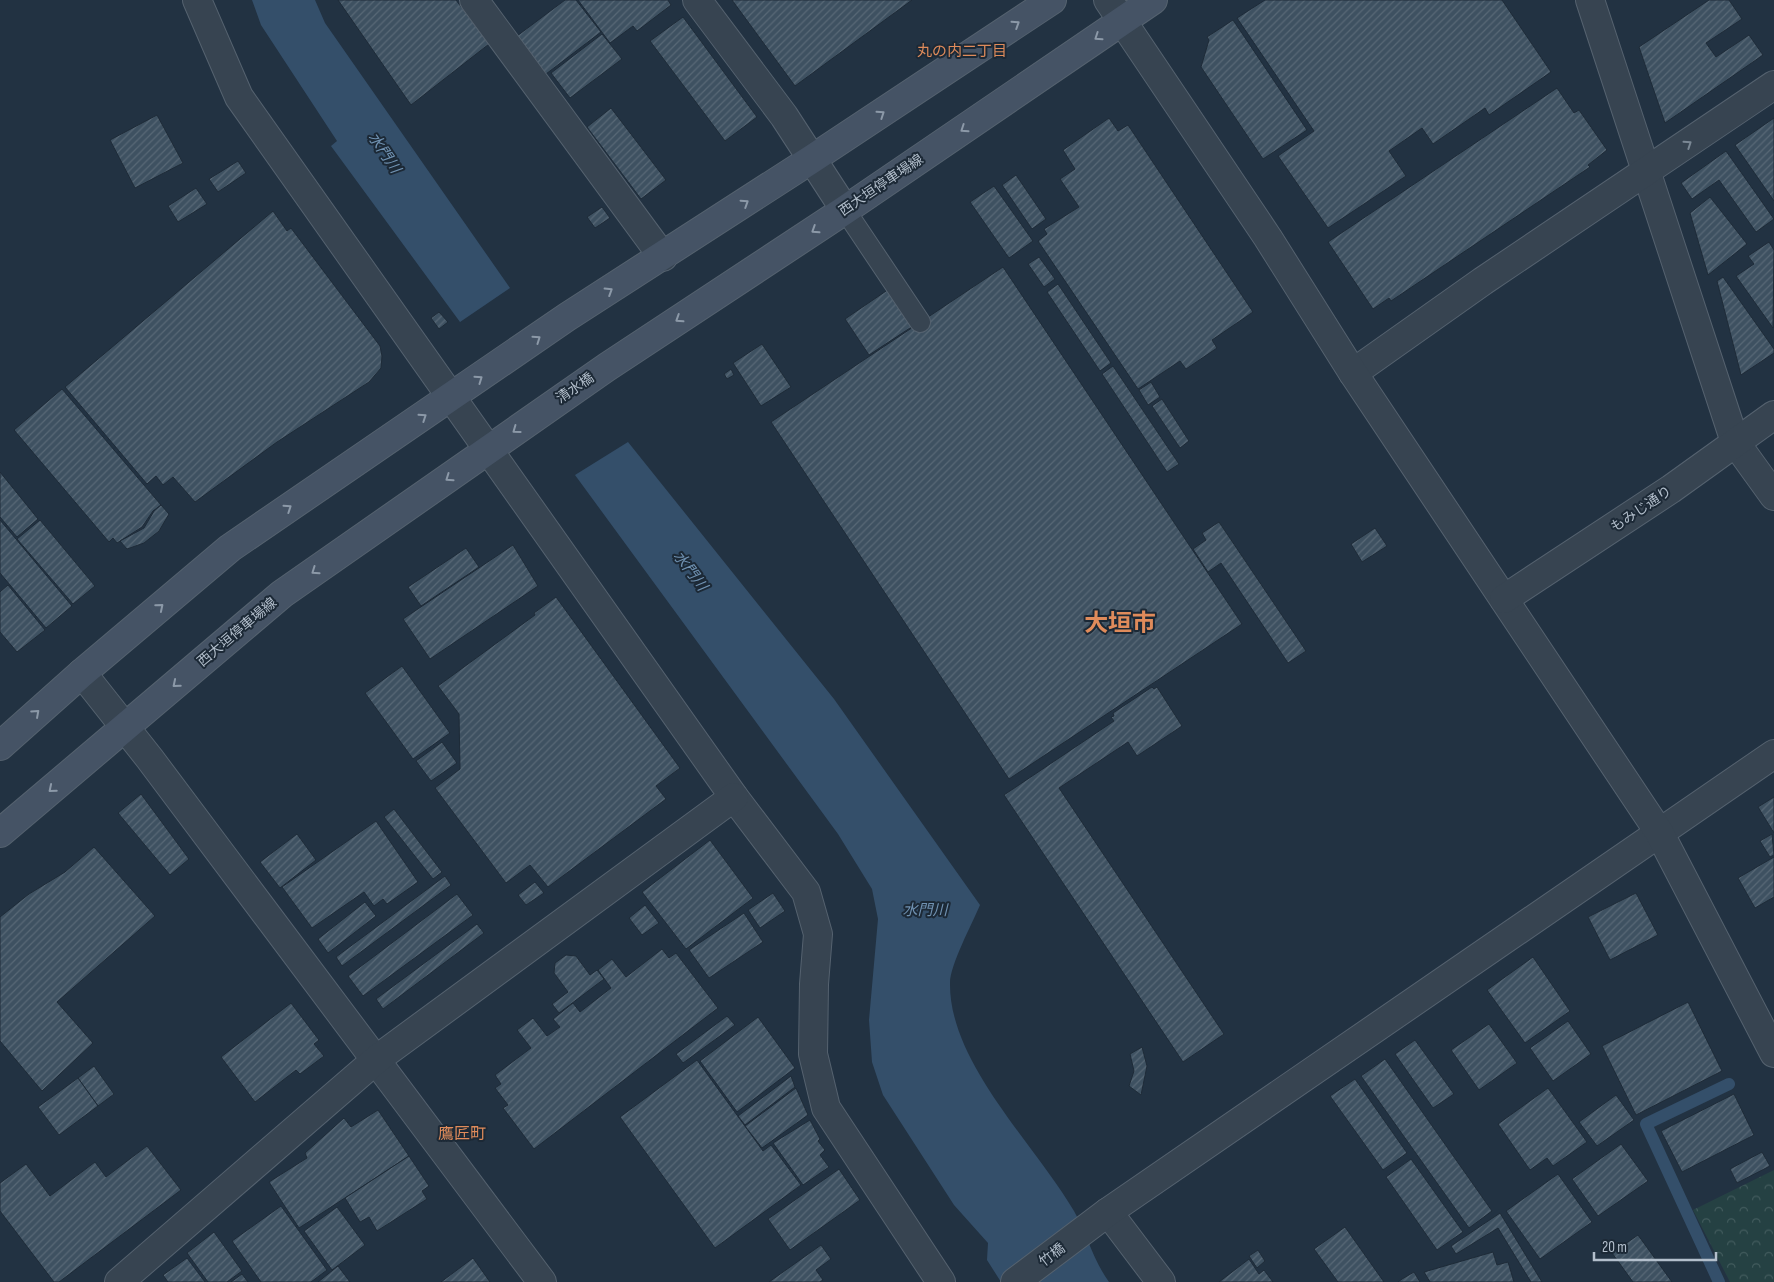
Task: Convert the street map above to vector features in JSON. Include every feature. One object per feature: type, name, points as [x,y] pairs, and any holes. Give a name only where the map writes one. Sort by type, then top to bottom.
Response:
[{"type":"main road","points":[[0,746],[82,673],[230,548],[452,398],[567,317],[663,257],[1052,0]]},
{"type":"main road","name":"西大垣停車場線","points":[[607,367],[845,210],[1115,10],[1153,0]]},
{"type":"main road","name":"清水橋","points":[[489,450],[607,367]]},
{"type":"main road","name":"西大垣停車場線","points":[[0,833],[282,594],[489,450]]},
{"type":"street","points":[[197,0],[239,97],[734,797],[806,892],[818,934],[814,984],[813,1054],[826,1108],[941,1282]]},
{"type":"street","points":[[474,0],[663,257]]},
{"type":"street","points":[[697,0],[784,116],[845,210]]},
{"type":"street","points":[[1590,0],[1648,171],[1735,442],[1774,496]]},
{"type":"street","points":[[1115,10],[1268,238],[1353,373],[1659,832],[1774,1053]]},
{"type":"street","points":[[1353,373],[1483,281],[1774,85]]},
{"type":"street","name":"もみじ通り","points":[[1504,599],[1671,489],[1774,415]]},
{"type":"street","points":[[82,673],[125,726],[542,1282]]},
{"type":"street","name":"竹橋","points":[[1015,1282],[1098,1220],[1774,754]]},
{"type":"street","points":[[119,1282],[376,1059],[734,797]]},
{"type":"street","points":[[1098,1220],[1161,1282]]},
{"type":"lane","points":[[845,210],[920,322]]},
{"type":"green space","points":[[1774,1170],[1774,1282],[1730,1282],[1693,1210]]},
{"type":"water","name":"水門川","points":[[252,0],[315,0],[325,23],[510,288],[460,322],[331,146],[337,141],[261,25]]},
{"type":"water","name":"水門川","points":[[628,442],[834,699],[980,905],[957,955],[950,983],[953,1013],[963,1043],[997,1102],[1074,1211],[1103,1274],[1109,1282],[1001,1282],[987,1260],[988,1243],[954,1205],[883,1095],[872,1062],[869,1020],[878,919],[872,889],[838,834],[575,475]]},
{"type":"building","points":[[338,0],[456,0],[489,44],[411,105]]},
{"type":"building","points":[[565,0],[576,0],[601,32],[546,74],[517,36]]},
{"type":"building","points":[[578,0],[668,0],[671,5],[637,31],[633,26],[610,43]]},
{"type":"building","points":[[732,0],[912,0],[795,86]]},
{"type":"building","points":[[1265,0],[1502,0],[1551,72],[1489,115],[1485,108],[1433,144],[1422,128],[1389,151],[1406,176],[1328,228],[1278,156],[1314,131],[1237,18]]},
{"type":"building","points":[[1709,0],[1729,0],[1742,19],[1706,43],[1716,57],[1749,35],[1763,55],[1665,123],[1639,47]]},
{"type":"building","points":[[683,17],[757,117],[725,141],[650,41]]},
{"type":"building","points":[[1233,20],[1307,130],[1263,159],[1201,67],[1209,40],[1207,37]]},
{"type":"building","points":[[602,34],[622,59],[570,98],[551,73]]},
{"type":"building","points":[[1557,88],[1574,113],[1579,110],[1607,150],[1588,165],[1590,167],[1391,301],[1389,298],[1373,309],[1328,242]]},
{"type":"building","points":[[611,108],[666,180],[641,199],[587,127]]},
{"type":"building","points":[[157,115],[183,163],[135,188],[110,140]]},
{"type":"building","points":[[1109,118],[1118,131],[1128,125],[1253,312],[1212,340],[1217,348],[1186,369],[1180,361],[1138,389],[1038,241],[1047,234],[1044,229],[1079,207],[1060,179],[1075,169],[1063,150]]},
{"type":"building","points":[[1774,118],[1774,201],[1735,145]]},
{"type":"building","points":[[1726,151],[1774,219],[1756,232],[1719,180],[1692,199],[1681,183]]},
{"type":"building","points":[[238,161],[246,173],[218,192],[209,179]]},
{"type":"building","points":[[1016,175],[1046,219],[1032,229],[1002,185]]},
{"type":"building","points":[[994,186],[1033,241],[1009,258],[970,202]]},
{"type":"building","points":[[196,188],[207,204],[178,222],[168,206]]},
{"type":"building","points":[[1710,197],[1747,244],[1708,275],[1690,213]]},
{"type":"building","points":[[602,207],[610,218],[595,228],[587,217]]},
{"type":"building","points":[[273,211],[287,231],[291,228],[380,346],[382,356],[381,368],[369,382],[277,442],[195,502],[173,477],[163,485],[156,476],[147,484],[65,387]]},
{"type":"building","points":[[1769,242],[1774,250],[1773,328],[1736,276],[1754,264],[1748,256]]},
{"type":"building","points":[[1039,257],[1055,279],[1044,287],[1028,264]]},
{"type":"building","points":[[1003,267],[1242,624],[1009,779],[771,422]]},
{"type":"building","points":[[1723,277],[1774,349],[1774,353],[1741,375],[1717,281]]},
{"type":"building","points":[[1058,284],[1111,363],[1100,371],[1047,292]]},
{"type":"building","points":[[889,289],[913,326],[869,355],[845,319]]},
{"type":"building","points":[[439,312],[448,322],[439,329],[431,318]]},
{"type":"building","points":[[762,344],[791,387],[761,406],[733,363]]},
{"type":"building","points":[[1113,366],[1179,464],[1167,472],[1102,374]]},
{"type":"building","points":[[731,369],[734,375],[727,379],[724,374]]},
{"type":"building","points":[[1151,382],[1160,397],[1148,405],[1139,390]]},
{"type":"building","points":[[62,389],[161,505],[153,511],[142,527],[117,543],[113,538],[109,542],[14,430]]},
{"type":"building","points":[[1162,399],[1189,441],[1180,448],[1152,406]]},
{"type":"building","points":[[0,472],[38,519],[17,537],[0,517]]},
{"type":"building","points":[[161,505],[169,514],[159,531],[144,543],[127,549],[120,541],[144,528],[154,511]]},
{"type":"building","points":[[0,520],[72,606],[46,628],[0,573]]},
{"type":"building","points":[[40,520],[95,586],[73,604],[17,539]]},
{"type":"building","points":[[1219,522],[1306,651],[1288,663],[1221,563],[1208,572],[1193,549],[1206,540],[1202,533]]},
{"type":"building","points":[[1375,528],[1387,546],[1362,562],[1351,544]]},
{"type":"building","points":[[513,545],[538,586],[430,659],[403,619]]},
{"type":"building","points":[[466,548],[479,567],[421,606],[408,587]]},
{"type":"building","points":[[8,585],[45,630],[17,652],[0,632],[0,592]]},
{"type":"building","points":[[556,597],[680,768],[656,786],[666,799],[548,887],[530,865],[506,883],[435,788],[460,769],[459,714],[438,686],[535,615],[534,613]]},
{"type":"building","points":[[402,666],[450,733],[413,759],[365,693]]},
{"type":"building","points":[[1152,687],[1154,689],[1157,687],[1182,726],[1137,756],[1128,742],[1059,788],[1224,1034],[1183,1062],[1004,795],[1114,721],[1111,717],[1114,716],[1113,713]]},
{"type":"building","points":[[442,742],[457,763],[431,781],[416,761]]},
{"type":"building","points":[[141,794],[189,859],[170,875],[118,813]]},
{"type":"building","points":[[1774,797],[1774,833],[1758,807]]},
{"type":"building","points":[[394,809],[442,872],[433,879],[384,817]]},
{"type":"building","points":[[376,821],[418,882],[387,904],[383,899],[374,906],[364,892],[312,928],[282,887]]},
{"type":"building","points":[[297,834],[316,860],[280,888],[260,862]]},
{"type":"building","points":[[1772,834],[1774,855],[1770,857],[1760,841]]},
{"type":"building","points":[[710,840],[753,898],[686,949],[642,892]]},
{"type":"building","points":[[94,847],[155,916],[57,1002],[93,1043],[42,1091],[0,1041],[0,917],[29,894],[65,872]]},
{"type":"building","points":[[1774,857],[1774,897],[1755,908],[1738,878]]},
{"type":"building","points":[[445,876],[451,885],[342,966],[336,957]]},
{"type":"building","points":[[535,882],[544,893],[526,905],[518,895]]},
{"type":"building","points":[[773,893],[785,911],[760,928],[748,910]]},
{"type":"building","points":[[1636,893],[1658,935],[1610,960],[1588,917]]},
{"type":"building","points":[[457,894],[473,915],[363,996],[348,976]]},
{"type":"building","points":[[365,902],[376,916],[328,953],[318,939]]},
{"type":"building","points":[[645,905],[659,923],[642,935],[629,918]]},
{"type":"building","points":[[744,913],[763,942],[709,978],[689,950]]},
{"type":"building","points":[[477,924],[484,933],[383,1009],[376,999]]},
{"type":"building","points":[[662,949],[669,958],[676,953],[718,1008],[534,1149],[503,1108],[508,1105],[495,1088],[501,1084],[495,1075],[531,1048],[517,1030],[533,1018],[547,1036],[560,1027],[553,1019],[573,1003],[580,1012],[611,988],[598,970],[612,959],[626,977]]},
{"type":"building","points":[[566,955],[576,956],[590,975],[597,970],[604,979],[559,1013],[552,1004],[568,992],[554,973],[555,963]]},
{"type":"building","points":[[1533,957],[1570,1011],[1525,1043],[1487,990]]},
{"type":"building","points":[[1688,1002],[1722,1071],[1636,1115],[1602,1046]]},
{"type":"building","points":[[291,1003],[319,1040],[314,1044],[324,1056],[300,1074],[296,1070],[255,1102],[221,1057]]},
{"type":"building","points":[[727,1016],[735,1025],[683,1063],[676,1054]]},
{"type":"building","points":[[758,1017],[795,1068],[737,1112],[700,1061]]},
{"type":"building","points":[[1568,1021],[1591,1054],[1553,1081],[1530,1048]]},
{"type":"building","points":[[1489,1024],[1517,1063],[1479,1090],[1451,1050]]},
{"type":"building","points":[[1415,1040],[1454,1094],[1433,1108],[1395,1054]]},
{"type":"building","points":[[1142,1047],[1147,1066],[1141,1095],[1129,1086],[1134,1071],[1130,1054]]},
{"type":"building","points":[[1385,1059],[1492,1211],[1469,1228],[1361,1076]]},
{"type":"building","points":[[697,1060],[763,1151],[771,1145],[801,1185],[715,1248],[620,1117]]},
{"type":"building","points":[[94,1066],[114,1094],[98,1106],[78,1078]]},
{"type":"building","points":[[791,1076],[795,1087],[745,1125],[738,1116]]},
{"type":"building","points":[[78,1078],[98,1106],[59,1135],[38,1107]]},
{"type":"building","points":[[1355,1079],[1407,1153],[1383,1170],[1330,1096]]},
{"type":"building","points":[[796,1088],[808,1115],[762,1148],[745,1126]]},
{"type":"building","points":[[1548,1088],[1587,1142],[1553,1166],[1547,1158],[1530,1170],[1498,1124]]},
{"type":"building","points":[[1734,1094],[1754,1135],[1682,1172],[1661,1131]]},
{"type":"building","points":[[1616,1095],[1634,1120],[1597,1146],[1579,1122]]},
{"type":"building","points":[[378,1110],[409,1156],[299,1228],[269,1182],[307,1158],[305,1153],[344,1118],[351,1127]]},
{"type":"building","points":[[810,1120],[820,1139],[818,1141],[825,1150],[820,1155],[829,1167],[803,1185],[773,1143]]},
{"type":"building","points":[[1621,1144],[1648,1181],[1598,1216],[1572,1179]]},
{"type":"building","points":[[147,1146],[181,1190],[59,1282],[54,1282],[0,1211],[0,1183],[26,1164],[50,1196],[95,1162],[106,1177]]},
{"type":"building","points":[[1762,1152],[1770,1166],[1737,1183],[1730,1169]]},
{"type":"building","points":[[409,1156],[429,1186],[422,1191],[427,1199],[377,1231],[369,1217],[360,1222],[345,1198]]},
{"type":"building","points":[[1411,1159],[1463,1232],[1437,1250],[1386,1177]]},
{"type":"building","points":[[839,1169],[860,1200],[790,1250],[768,1219]]},
{"type":"building","points":[[1558,1174],[1592,1222],[1540,1259],[1506,1211]]},
{"type":"building","points":[[281,1206],[327,1270],[311,1282],[261,1282],[232,1241]]},
{"type":"building","points":[[337,1207],[365,1245],[332,1270],[304,1231]]},
{"type":"building","points":[[1500,1213],[1542,1282],[1531,1282],[1498,1228],[1456,1254],[1451,1246]]},
{"type":"building","points":[[1345,1227],[1384,1282],[1338,1282],[1314,1249]]},
{"type":"building","points":[[214,1232],[242,1271],[227,1282],[208,1282],[187,1253]]},
{"type":"building","points":[[1638,1235],[1672,1282],[1633,1282],[1612,1253]]},
{"type":"building","points":[[821,1245],[831,1259],[816,1270],[823,1280],[820,1282],[769,1282]]},
{"type":"building","points":[[1258,1250],[1265,1261],[1257,1268],[1249,1256]]},
{"type":"building","points":[[1493,1252],[1497,1265],[1508,1262],[1514,1282],[1430,1282],[1424,1272]]},
{"type":"building","points":[[187,1258],[205,1282],[168,1282],[163,1275]]},
{"type":"building","points":[[473,1258],[490,1282],[441,1282]]},
{"type":"building","points":[[1249,1259],[1259,1274],[1264,1270],[1273,1282],[1219,1282]]},
{"type":"building","points":[[338,1266],[350,1282],[318,1282]]},
{"type":"building","points":[[1414,1272],[1420,1282],[1398,1282],[1402,1279]]},
{"type":"building","points":[[242,1274],[248,1282],[231,1282]]},
{"type":"waterway","points":[[1719,1282],[1646,1124],[1729,1084]]},
{"type":"district","name":"丸の内二丁目","points":[[962,51]]},
{"type":"district","name":"大垣市","points":[[1120,623]]},
{"type":"district","name":"鷹匠町","points":[[462,1134]]}]
